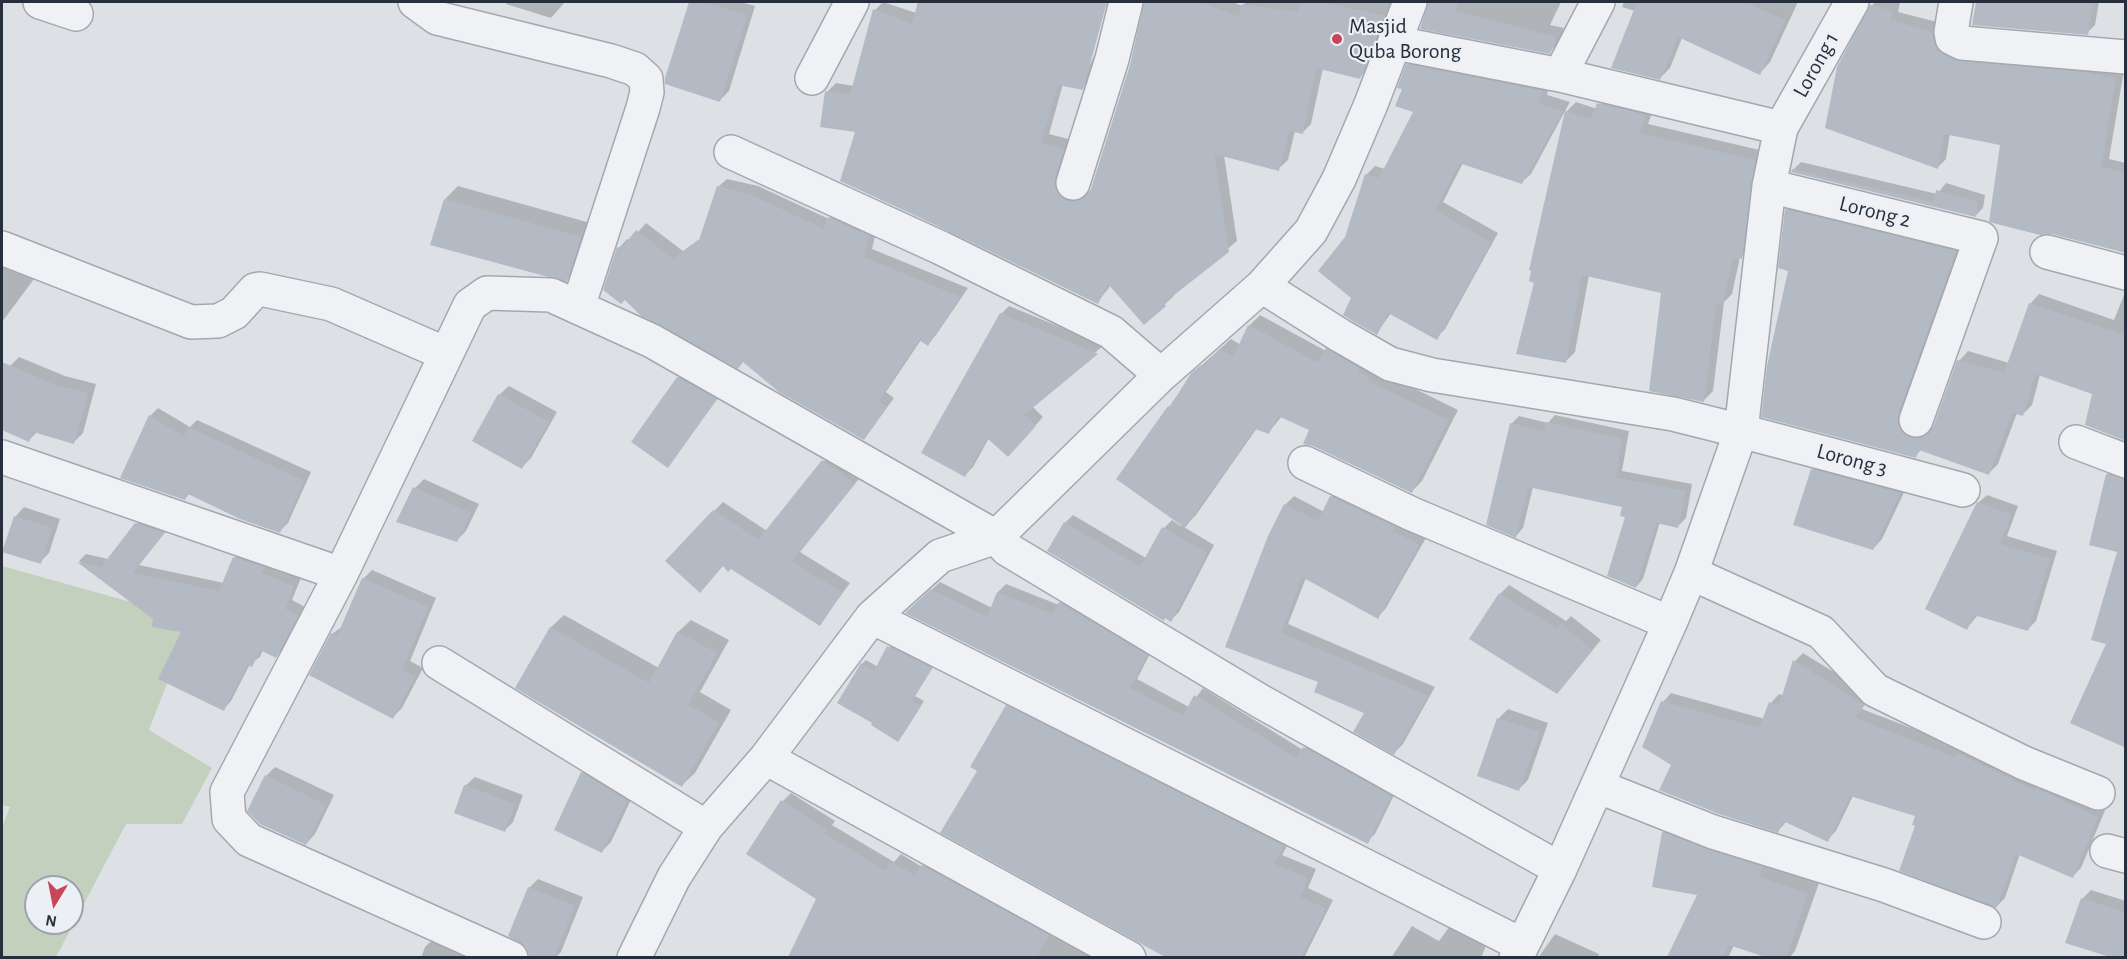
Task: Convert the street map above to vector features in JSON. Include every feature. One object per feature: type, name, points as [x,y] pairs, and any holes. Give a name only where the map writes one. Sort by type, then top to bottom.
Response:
[{"type":"street","points":[[40,2],[76,14]]},
{"type":"street","points":[[415,2],[437,18],[611,61],[635,69],[646,79],[647,92],[643,108],[579,307]]},
{"type":"street","points":[[812,78],[852,2]]},
{"type":"street","points":[[1073,183],[1108,70],[1126,2]]},
{"type":"street","points":[[639,956],[674,877],[706,827],[766,758],[872,617],[940,556],[996,537],[1161,375],[1262,286],[1311,231],[1339,179],[1410,2]]},
{"type":"street","points":[[1560,75],[1598,2]]},
{"type":"street","name":"Lorong 1","points":[[1519,951],[1560,869],[1670,623],[1691,573],[1741,431],[1769,186],[1781,128],[1852,2]]},
{"type":"street","points":[[1956,2],[1951,32],[1952,38],[1962,43],[2126,57]]},
{"type":"street","points":[[1395,43],[1560,75],[1781,128]]},
{"type":"street","points":[[731,152],[941,248],[1112,332],[1161,375]]},
{"type":"street","name":"Lorong 2","points":[[1769,186],[1981,238],[1916,420]]},
{"type":"street","points":[[2,248],[191,322],[218,321],[234,313],[255,290],[260,289],[331,304],[446,354]]},
{"type":"street","points":[[2047,252],[2126,273]]},
{"type":"street","name":"Lorong 3","points":[[1262,286],[1390,364],[1432,375],[1673,414],[1963,490]]},
{"type":"street","points":[[511,957],[249,840],[229,819],[227,792],[341,574],[470,305],[487,293],[551,295],[652,341],[996,537],[1007,549],[1260,701],[1560,869]]},
{"type":"street","points":[[2076,442],[2126,460]]},
{"type":"street","points":[[2,458],[341,574]]},
{"type":"street","points":[[1305,463],[1412,514],[1670,623]]},
{"type":"street","points":[[1691,573],[1821,632],[1875,690],[2024,763],[2098,793]]},
{"type":"street","points":[[872,617],[1519,951]]},
{"type":"street","points":[[439,663],[706,827]]},
{"type":"street","points":[[766,758],[1129,957]]},
{"type":"street","points":[[1597,786],[1713,832],[1884,885],[1984,922]]},
{"type":"green space","points":[[2,566],[192,619],[149,730],[212,768],[182,824],[126,824],[84,904],[84,875],[24,875],[24,935],[68,935],[56,957],[2,957],[2,827],[10,807],[2,805]]},
{"type":"building","points":[[689,2],[704,2],[747,15],[720,102],[665,84]]},
{"type":"building","points":[[918,2],[1107,2],[1083,90],[1058,85],[1041,143],[1064,149],[1055,177],[1055,188],[1067,201],[1076,201],[1085,197],[1091,189],[1130,65],[1144,2],[1201,2],[1239,17],[1242,4],[1298,12],[1301,2],[1322,2],[1385,16],[1360,79],[1316,68],[1303,134],[1289,131],[1279,171],[1214,154],[1229,252],[1164,303],[1166,306],[1144,325],[1108,284],[1098,304],[840,181],[855,132],[820,127],[825,91],[850,95],[873,9],[912,24]]},
{"type":"building","points":[[1428,2],[1458,2],[1455,11],[1556,37],[1554,46],[1550,54],[1420,29]]},
{"type":"building","points":[[1637,2],[1745,2],[1785,20],[1760,75],[1678,37],[1660,80],[1611,68]]},
{"type":"building","points":[[1976,2],[2093,2],[2088,35],[1972,25]]},
{"type":"building","points":[[1870,5],[1892,11],[1890,20],[1932,32],[1937,50],[1954,60],[2083,72],[2116,78],[2101,167],[2126,173],[2126,253],[2052,234],[2040,235],[1989,222],[2000,145],[1944,134],[1938,169],[1825,128],[1837,67]]},
{"type":"building","points":[[1406,64],[1542,91],[1539,104],[1563,111],[1522,184],[1459,163],[1435,211],[1491,242],[1437,340],[1388,313],[1377,335],[1351,320],[1343,315],[1351,298],[1318,271],[1345,237],[1365,174],[1379,178],[1413,112],[1395,106],[1402,89],[1397,88]]},
{"type":"building","points":[[1597,103],[1646,115],[1639,133],[1755,160],[1742,259],[1733,257],[1723,305],[1716,304],[1704,402],[1649,391],[1661,293],[1582,275],[1566,363],[1516,354],[1534,283],[1529,281],[1531,271],[1529,270],[1565,111],[1591,119]]},
{"type":"building","points":[[1792,169],[1933,202],[1936,190],[1978,202],[1976,217],[1791,172]]},
{"type":"building","points":[[717,186],[749,194],[824,229],[828,217],[869,236],[864,257],[960,297],[928,346],[919,340],[879,401],[887,407],[864,440],[779,392],[743,362],[738,369],[641,316],[625,300],[621,304],[603,290],[617,247],[622,248],[636,230],[673,259],[699,240]]},
{"type":"building","points":[[444,199],[581,237],[567,282],[430,245]]},
{"type":"building","points":[[1785,209],[1956,251],[1898,414],[1901,432],[1909,437],[1920,438],[1929,434],[1957,360],[2004,373],[2029,303],[2126,336],[2126,441],[2085,425],[2092,394],[2035,374],[2023,416],[2012,413],[1989,475],[1919,450],[1916,458],[1761,417],[1767,366],[1788,271],[1778,268]]},
{"type":"building","points":[[1000,313],[1098,354],[1024,415],[1036,426],[1008,457],[987,438],[965,477],[921,453]]},
{"type":"building","points":[[1248,325],[1318,363],[1326,348],[1360,369],[1358,373],[1369,377],[1368,381],[1448,420],[1412,493],[1313,446],[1303,444],[1309,430],[1278,416],[1269,434],[1255,429],[1185,528],[1116,479],[1168,406],[1170,407],[1191,373],[1201,365],[1204,367],[1219,349],[1233,357]]},
{"type":"building","points":[[2,362],[55,385],[88,393],[74,444],[33,432],[29,442],[2,430]]},
{"type":"building","points":[[677,377],[717,399],[668,468],[631,442]]},
{"type":"building","points":[[498,394],[549,422],[522,469],[472,441]]},
{"type":"building","points":[[149,415],[184,437],[188,427],[304,481],[280,533],[240,519],[188,494],[185,500],[120,478]]},
{"type":"building","points":[[1546,422],[1622,439],[1616,478],[1686,491],[1678,528],[1656,523],[1636,588],[1607,576],[1625,517],[1620,516],[1622,507],[1528,487],[1516,538],[1486,525],[1510,423],[1544,432]]},
{"type":"building","points":[[822,460],[855,484],[792,561],[842,593],[820,626],[731,569],[728,572],[723,566],[700,593],[665,561],[713,510],[758,540]]},
{"type":"building","points":[[1811,469],[1900,493],[1873,550],[1793,525]]},
{"type":"building","points":[[2106,474],[2126,479],[2126,748],[2070,723],[2106,644],[2091,640],[2117,552],[2089,545]]},
{"type":"building","points":[[413,487],[471,513],[457,542],[396,522]]},
{"type":"building","points":[[1330,496],[1388,524],[1395,528],[1393,531],[1419,545],[1378,619],[1302,577],[1281,633],[1428,696],[1394,755],[1353,732],[1364,713],[1314,692],[1318,682],[1225,647],[1268,536],[1284,504],[1318,521]]},
{"type":"building","points":[[1977,502],[2011,515],[2000,544],[2050,559],[2028,631],[1974,615],[1967,630],[1925,609]]},
{"type":"building","points":[[14,516],[52,528],[41,564],[2,552]]},
{"type":"building","points":[[1064,522],[1140,567],[1162,527],[1207,553],[1171,622],[1165,618],[1164,621],[1047,551]]},
{"type":"building","points":[[135,523],[164,533],[133,573],[219,591],[233,557],[264,567],[261,573],[294,586],[285,609],[298,616],[276,658],[260,650],[252,667],[247,665],[224,711],[158,679],[181,632],[152,627],[153,619],[77,562],[101,567]]},
{"type":"building","points":[[362,578],[428,607],[402,670],[415,677],[393,719],[309,675],[331,633],[337,636]]},
{"type":"building","points":[[931,589],[987,617],[997,592],[1052,614],[1059,602],[1147,655],[1130,688],[1183,716],[1194,695],[1296,758],[1303,747],[1391,796],[1368,844],[905,613]]},
{"type":"building","points":[[1499,593],[1557,629],[1561,624],[1593,650],[1557,694],[1469,639]]},
{"type":"building","points":[[550,627],[649,683],[677,632],[717,653],[688,705],[719,723],[682,787],[515,688]]},
{"type":"building","points":[[887,646],[932,668],[912,701],[921,706],[898,742],[871,725],[872,723],[837,703],[861,663],[874,671]]},
{"type":"building","points":[[1793,660],[1864,705],[1855,718],[1955,757],[1957,753],[2035,791],[2036,788],[2098,817],[2073,878],[2016,854],[1996,908],[1899,871],[1915,826],[1912,825],[1915,816],[1850,796],[1828,842],[1783,821],[1778,833],[1719,814],[1659,790],[1671,765],[1642,747],[1661,701],[1759,728],[1769,702],[1779,706]]},
{"type":"building","points":[[1006,705],[1284,846],[1274,864],[1308,878],[1300,897],[1326,909],[1301,957],[1165,957],[940,833],[977,771],[970,767]]},
{"type":"building","points":[[1497,718],[1540,732],[1519,791],[1477,776]]},
{"type":"building","points":[[581,772],[627,801],[602,853],[554,830]]},
{"type":"building","points":[[265,775],[326,805],[306,845],[260,824],[247,811]]},
{"type":"building","points":[[464,785],[515,804],[505,832],[454,813]]},
{"type":"building","points":[[781,800],[827,830],[825,834],[886,871],[891,862],[915,876],[921,865],[1049,935],[1037,957],[788,957],[816,899],[746,854]]},
{"type":"building","points":[[1662,832],[1763,867],[1759,877],[1808,894],[1786,957],[1765,957],[1729,945],[1723,957],[1667,957],[1697,895],[1652,887]]},
{"type":"building","points":[[528,887],[575,906],[554,957],[530,957],[526,947],[508,936]]},
{"type":"building","points":[[2081,898],[2126,913],[2126,957],[2110,957],[2065,943]]},
{"type":"place","name":"Masjid Quba Borong","points":[[1337,39]]}]
